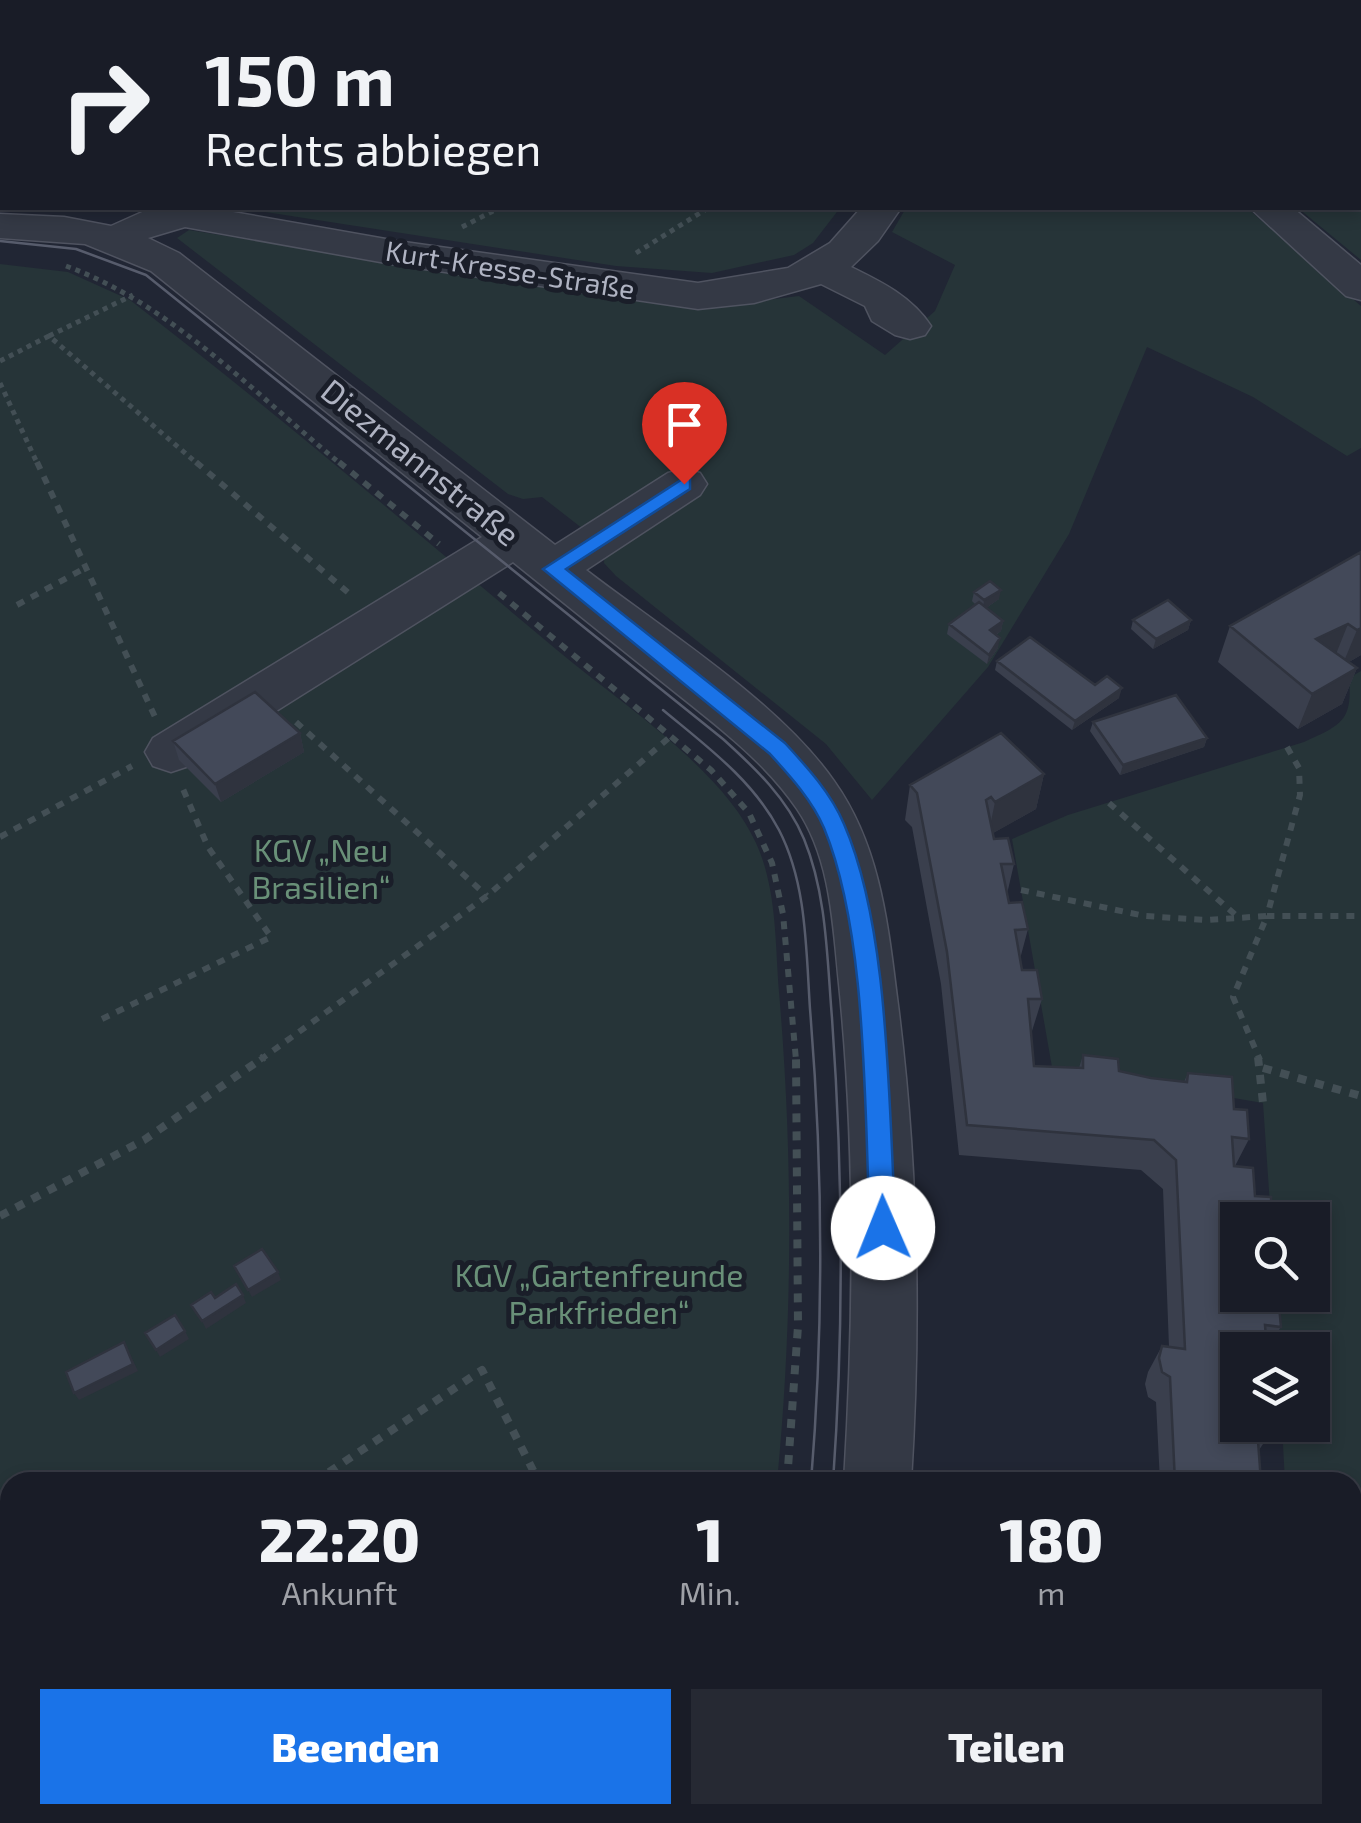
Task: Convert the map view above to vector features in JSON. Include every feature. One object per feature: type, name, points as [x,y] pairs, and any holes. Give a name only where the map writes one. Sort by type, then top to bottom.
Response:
[{"type":"street","name":"Kurt-Kresse-Straße","points":[[115,240],[149,221],[185,215],[417,256],[698,296],[745,292],[802,280],[856,245],[880,210]]},
{"type":"street","points":[[1272,210],[1361,287]]},
{"type":"street","name":"Diezmannstraße","points":[[0,226],[55,228],[115,240],[150,254],[185,276],[778,749],[812,789],[843,846],[857,909],[880,1125],[885,1296],[878,1472]]},
{"type":"street","points":[[823,269],[900,300]]},
{"type":"street","points":[[170,752],[470,569],[534,554],[684,484]]},
{"type":"path","points":[[448,235],[494,210]]},
{"type":"path","points":[[63,266],[133,295],[671,736],[711,770],[748,813],[772,862],[784,914],[799,1087],[802,1210],[788,1472]]},
{"type":"path","points":[[0,360],[133,295]]},
{"type":"path","points":[[49,336],[384,622]]},
{"type":"path","points":[[0,383],[170,752],[208,847],[270,937],[102,1019]]},
{"type":"path","points":[[17,606],[87,567]]},
{"type":"path","points":[[266,695],[487,896]]},
{"type":"path","points":[[0,1216],[144,1140],[487,896],[671,736]]},
{"type":"path","points":[[1263,1103],[1263,1068],[1233,997],[1266,916],[1300,795],[1299,768],[1288,747]]},
{"type":"path","points":[[0,837],[149,757],[170,752]]},
{"type":"path","points":[[1109,804],[1240,919]]},
{"type":"path","points":[[1022,890],[1044,890],[1104,909],[1214,922],[1266,916],[1361,916]]},
{"type":"path","points":[[1263,1068],[1361,1096]]},
{"type":"path","points":[[329,1472],[482,1370],[533,1472]]},
{"type":"green space","points":[[253,210],[838,210],[813,243],[794,255],[712,273],[616,266]]},
{"type":"green space","points":[[905,210],[1249,210],[1361,306],[1361,448],[1347,456],[1253,397],[1147,347],[1069,534],[988,667],[872,800],[826,744],[616,576],[604,563],[605,546],[542,497],[523,499],[508,494],[177,238],[189,230],[655,304],[715,306],[799,296],[885,355],[935,311],[955,265],[892,232]]},
{"type":"green space","points":[[1300,210],[1361,210],[1361,260]]},
{"type":"green space","name":"KGV „Neu Brasilien“","points":[[0,264],[68,272],[130,300],[667,738],[719,789],[756,843],[771,897],[787,1114],[789,1237],[778,1472],[0,1472]]},
{"type":"green space","points":[[1361,671],[1361,1472],[1284,1472],[1283,1442],[1330,1442],[1330,1332],[1280,1332],[1278,1312],[1330,1312],[1330,1202],[1270,1202],[1263,1103],[1052,1067],[1012,839],[1068,815],[1304,742],[1342,720],[1350,692],[1349,678]]},
{"type":"building","points":[[1361,552],[1361,628],[1357,630],[1348,624],[1316,639],[1357,668],[1312,694],[1230,626]]},
{"type":"building","points":[[990,581],[1001,590],[984,600],[974,592]]},
{"type":"building","points":[[1168,600],[1191,620],[1156,639],[1133,620]]},
{"type":"building","points":[[979,602],[1003,621],[990,630],[1000,638],[989,655],[949,624]]},
{"type":"building","points":[[1030,637],[1095,685],[1107,676],[1122,688],[1075,721],[997,661]]},
{"type":"building","points":[[255,692],[300,733],[215,784],[173,741]]},
{"type":"building","points":[[1176,695],[1207,738],[1123,765],[1093,722]]},
{"type":"building","points":[[1001,733],[1044,774],[995,802],[991,797],[986,800],[994,839],[1008,838],[1014,864],[1001,864],[1009,903],[1022,902],[1028,929],[1015,930],[1022,970],[1037,970],[1042,999],[1028,999],[1034,1066],[1083,1068],[1083,1055],[1118,1059],[1119,1071],[1151,1078],[1187,1082],[1188,1073],[1232,1077],[1234,1109],[1247,1110],[1249,1139],[1232,1137],[1234,1166],[1253,1168],[1255,1196],[1271,1197],[1271,1202],[1220,1202],[1220,1312],[1280,1312],[1281,1327],[1265,1325],[1266,1332],[1220,1332],[1220,1442],[1258,1442],[1260,1472],[1175,1472],[1170,1377],[1162,1372],[1159,1358],[1162,1346],[1185,1349],[1176,1160],[1154,1140],[967,1125],[947,952],[917,793],[910,785]]},
{"type":"building","points":[[262,1249],[278,1272],[248,1290],[234,1266]]},
{"type":"building","points":[[236,1284],[243,1295],[202,1321],[191,1305],[211,1292],[215,1298]]},
{"type":"building","points":[[175,1315],[185,1331],[156,1350],[145,1333]]},
{"type":"building","points":[[124,1342],[133,1364],[74,1393],[66,1372]]},
{"type":"tram line","points":[[0,241],[76,249],[146,275],[723,739],[789,810],[804,839],[817,882],[825,927],[832,1018],[841,1250],[834,1472]]},
{"type":"tram line","points":[[663,710],[727,764],[756,795],[779,830],[800,895],[819,1186],[820,1305],[812,1472]]},
{"type":"route","points":[[684,484],[553,569],[778,749],[803,776],[833,824],[853,887],[871,1012],[883,1228]]},
{"type":"park label","name":"KGV „Gartenfreunde Parkfrieden“","points":[[599,1294]]}]
